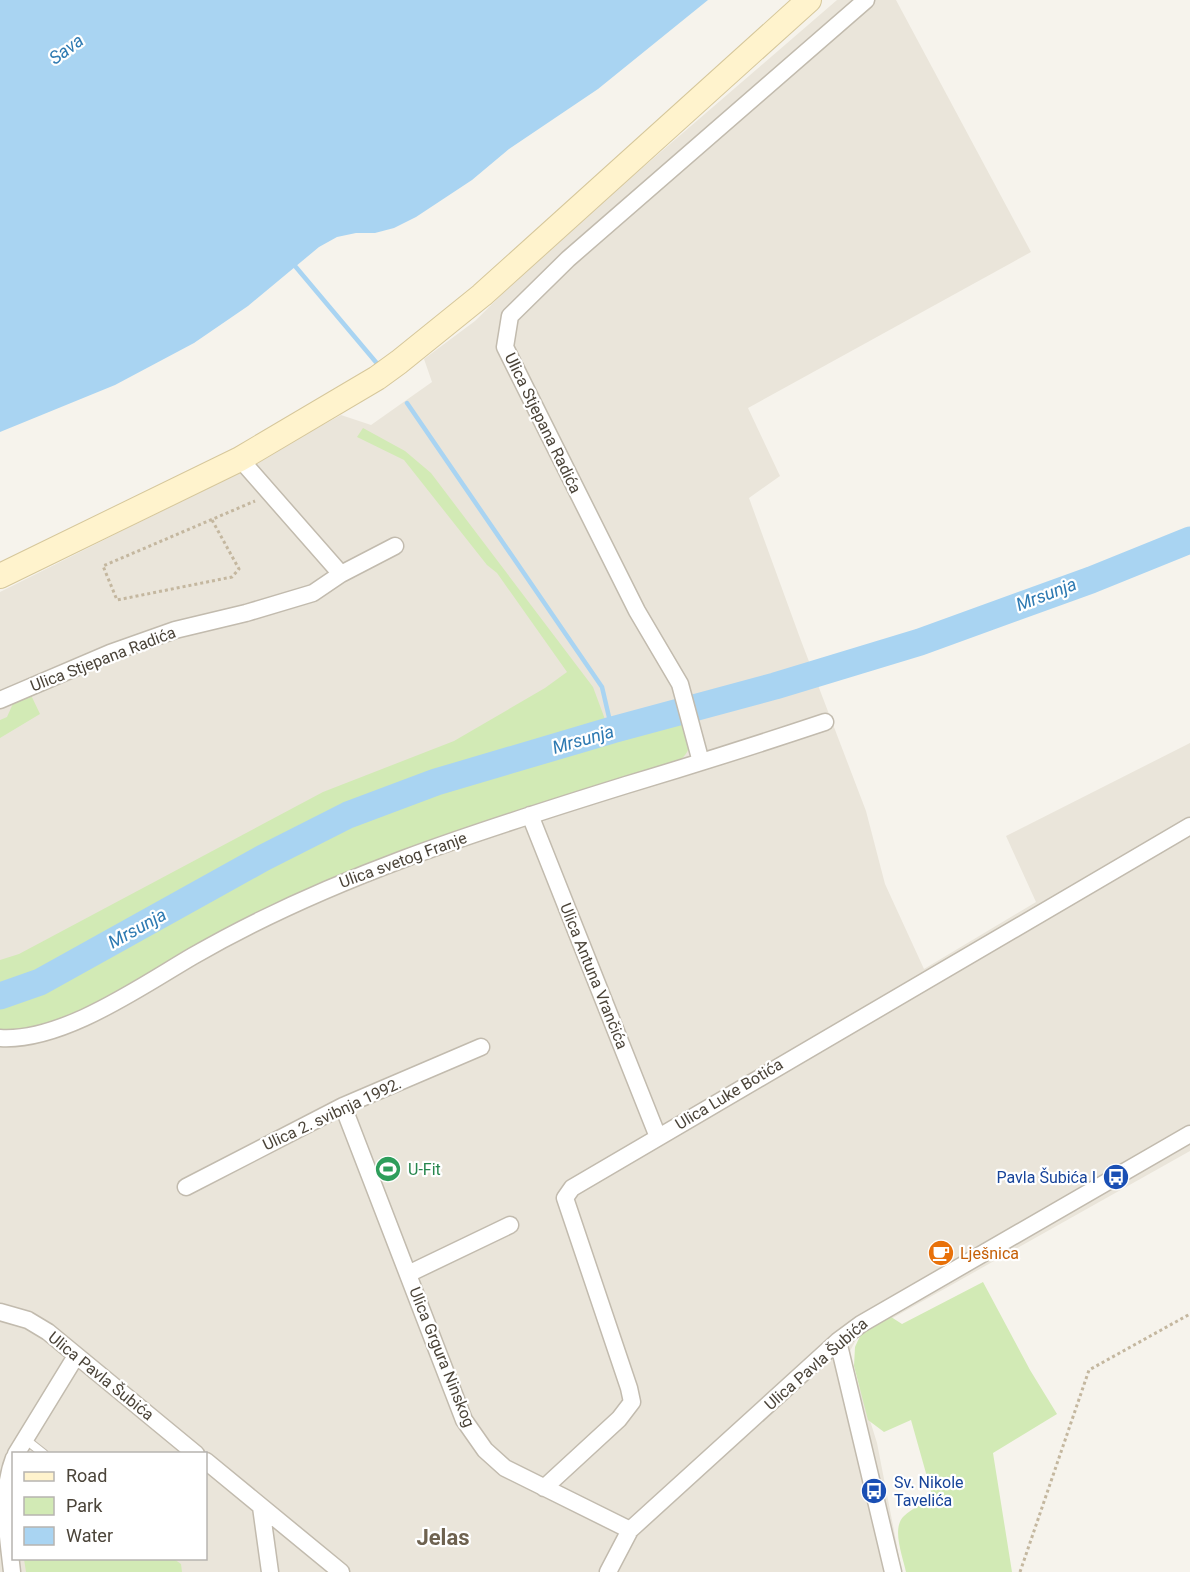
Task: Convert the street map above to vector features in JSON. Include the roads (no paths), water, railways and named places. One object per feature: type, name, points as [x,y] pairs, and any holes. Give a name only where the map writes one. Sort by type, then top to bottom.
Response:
[{"type":"main road","points":[[0,576],[240,459],[399,362],[482,295],[809,0]]},
{"type":"street","name":"Ulica Stjepana Radića","points":[[701,762],[680,684],[636,611],[505,347],[510,316],[568,259],[866,0]]},
{"type":"street","points":[[240,459],[341,574]]},
{"type":"street","name":"Ulica Stjepana Radića","points":[[0,700],[110,653],[176,630],[246,613],[313,593],[341,574],[395,546]]},
{"type":"street","name":"Ulica svetog Franje","points":[[0,1038],[28,1037],[80,1020],[223,939],[279,910],[338,884],[530,815],[825,722]]},
{"type":"street","name":"Ulica Antuna Vrančića","points":[[530,815],[658,1137]]},
{"type":"street","name":"Ulica Luke Botića","points":[[544,1488],[619,1419],[632,1402],[565,1198],[572,1188],[1190,826]]},
{"type":"street","name":"Ulica 2. svibnja 1992.","points":[[186,1187],[343,1106],[481,1047]]},
{"type":"street","name":"Ulica Grgura Ninskog","points":[[343,1106],[464,1420],[485,1449],[505,1468],[630,1530]]},
{"type":"street","name":"Ulica Pavla Šubića","points":[[608,1572],[630,1530],[838,1341],[886,1307],[1190,1134]]},
{"type":"street","name":"Ulica Grgura Ninskog","points":[[408,1274],[510,1225]]},
{"type":"street","name":"Ulica Pavla Šubića","points":[[0,1312],[28,1320],[48,1332],[194,1452]]},
{"type":"street","points":[[838,1341],[893,1572]]},
{"type":"street","points":[[17,1452],[76,1356]]},
{"type":"street","points":[[12,1462],[7,1473],[4,1496],[12,1572]]},
{"type":"street","points":[[207,1462],[341,1572]]},
{"type":"street","points":[[261,1507],[270,1572]]},
{"type":"lane","points":[[25,1439],[41,1452]]},
{"type":"water","name":"Sava","points":[[0,0],[708,0],[598,89],[509,149],[472,180],[416,217],[394,228],[375,233],[356,233],[337,237],[319,247],[248,306],[194,343],[115,385],[0,432]]},
{"type":"waterway","points":[[295,266],[380,367]]},
{"type":"waterway","points":[[407,403],[602,687],[612,730]]},
{"type":"waterway","name":"Mrsunja","points":[[0,996],[40,982],[263,858],[348,815],[436,782],[612,730],[775,686],[920,642],[1091,580],[1190,540]]},
{"type":"place","name":"U-Fit","points":[[388,1169]]},
{"type":"place","name":"Pavla Šubića I","points":[[1116,1177]]},
{"type":"place","name":"Lješnica","points":[[941,1253]]},
{"type":"place","name":"Sv. Nikole Tavelića","points":[[874,1491]]},
{"type":"district","name":"Jelas","points":[[443,1537]]}]
